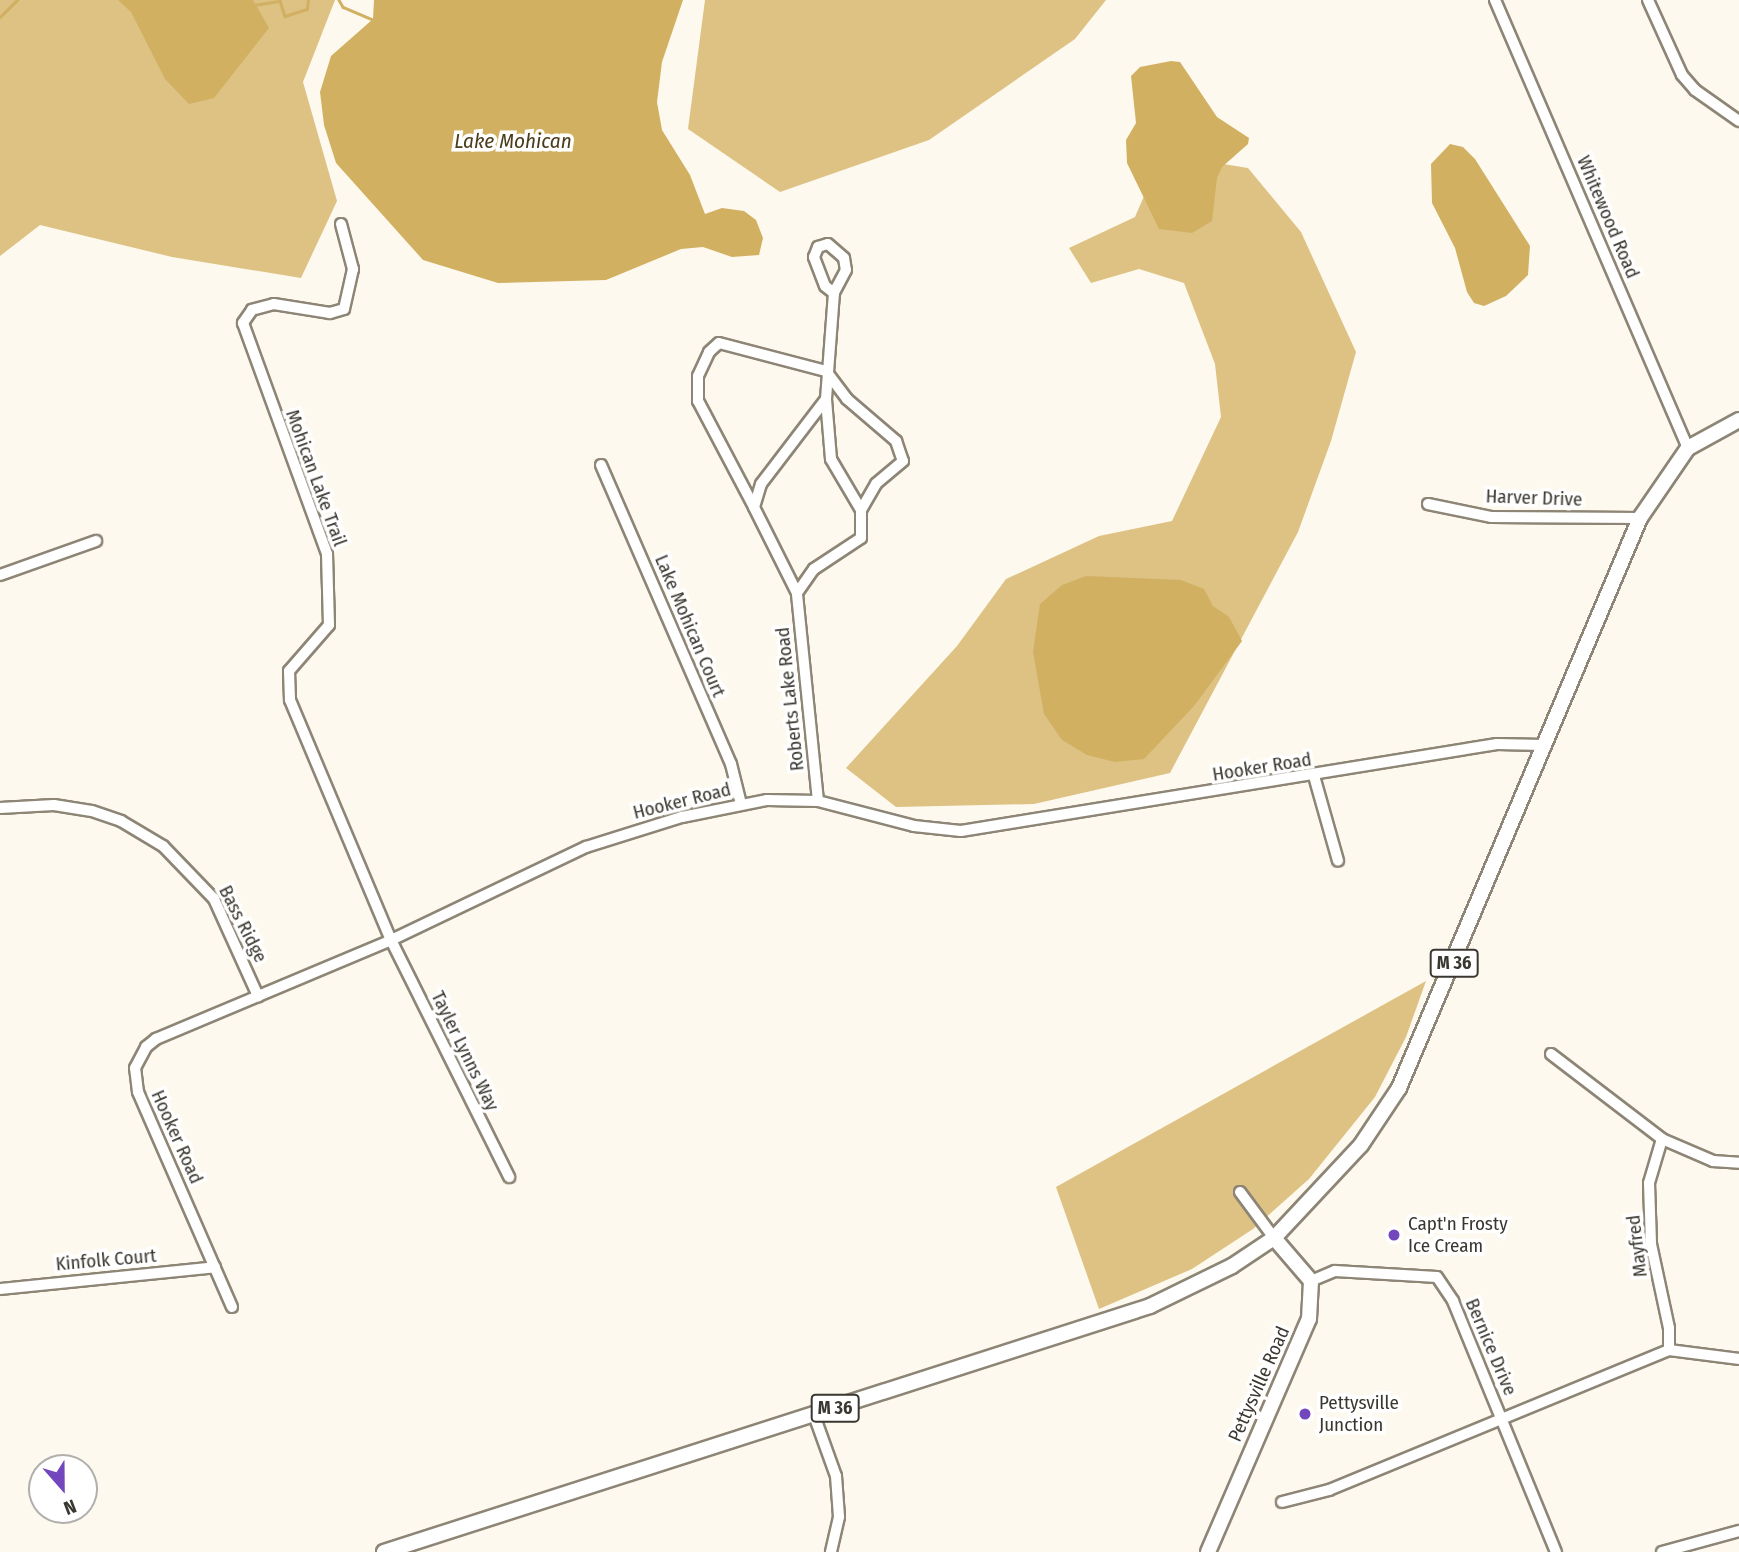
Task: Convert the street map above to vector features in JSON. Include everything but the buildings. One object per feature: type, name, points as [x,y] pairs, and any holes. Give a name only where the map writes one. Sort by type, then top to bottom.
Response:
[{"type":"main road","name":"M 36","points":[[384,1552],[1150,1306],[1232,1266],[1275,1238],[1361,1145],[1394,1098],[1640,517],[1688,448],[1739,420]]},
{"type":"main road","points":[[1275,1238],[1311,1281]]},
{"type":"main road","name":"Pettysville Road","points":[[1208,1552],[1309,1319],[1311,1281]]},
{"type":"street","name":"Whitewood Road","points":[[1495,0],[1688,448]]},
{"type":"street","points":[[1648,0],[1682,75],[1695,90],[1739,121]]},
{"type":"street","name":"Mohican Lake Trail","points":[[341,224],[354,270],[344,310],[330,313],[274,304],[252,310],[243,323],[327,554],[329,625],[289,671],[290,700],[391,940]]},
{"type":"street","points":[[834,293],[826,371],[831,459],[861,510]]},
{"type":"street","name":"Roberts Lake Road","points":[[818,801],[797,593],[698,401],[698,376],[709,352],[722,343],[826,371]]},
{"type":"street","points":[[797,593],[814,569],[861,538],[861,510],[868,494],[900,466],[903,456],[887,432],[847,399],[826,371]]},
{"type":"street","points":[[754,507],[761,484],[826,399]]},
{"type":"street","name":"Lake Mohican Court","points":[[601,465],[730,764],[741,804]]},
{"type":"street","name":"Harver Drive","points":[[1428,504],[1491,517],[1640,517]]},
{"type":"street","points":[[0,575],[96,541]]},
{"type":"street","name":"Hooker Road","points":[[232,1307],[138,1092],[135,1068],[156,1039],[391,940],[586,847],[643,828],[741,804],[788,798],[818,801],[914,826],[961,831],[1314,776],[1497,744],[1544,745]]},
{"type":"street","points":[[1314,776],[1338,861]]},
{"type":"street","name":"Bass Ridge","points":[[0,808],[54,805],[92,811],[121,821],[163,846],[214,899],[258,996]]},
{"type":"street","name":"Tayler Lynns Way","points":[[391,940],[509,1177]]},
{"type":"street","points":[[1551,1054],[1662,1139],[1713,1161],[1739,1163]]},
{"type":"street","name":"Mayfred","points":[[1662,1139],[1649,1183],[1651,1244],[1669,1328],[1669,1350]]},
{"type":"street","points":[[1240,1192],[1275,1238]]},
{"type":"street","name":"Kinfolk Court","points":[[0,1289],[215,1268]]},
{"type":"street","name":"Bernice Drive","points":[[1311,1281],[1335,1270],[1437,1277],[1453,1301],[1556,1552]]},
{"type":"street","points":[[1282,1502],[1329,1490],[1669,1350],[1739,1359]]},
{"type":"street","points":[[814,1415],[836,1476],[839,1517],[831,1552]]},
{"type":"street","points":[[1662,1552],[1739,1531]]},
{"type":"shaded area","points":[[0,0],[335,0],[303,82],[337,201],[301,278],[172,257],[40,225],[0,256]]},
{"type":"shaded area","points":[[705,0],[1106,0],[1075,39],[929,140],[780,192],[688,129]]},
{"type":"shaded area","points":[[1162,154],[1248,168],[1301,232],[1356,352],[1331,441],[1298,532],[1170,773],[1034,804],[896,807],[846,768],[957,646],[1006,579],[1099,536],[1172,521],[1221,417],[1215,364],[1184,283],[1139,269],[1091,283],[1069,248],[1135,217]]},
{"type":"shaded area","points":[[1426,981],[1406,1037],[1375,1097],[1309,1179],[1253,1229],[1192,1269],[1099,1309],[1056,1187]]},
{"type":"water","points":[[118,0],[253,0],[269,28],[214,98],[189,104],[165,79],[131,12]]},
{"type":"water","name":"Lake Mohican","points":[[374,0],[683,0],[662,62],[657,102],[662,130],[690,175],[705,214],[722,208],[744,211],[756,220],[763,238],[759,255],[732,257],[703,247],[681,249],[606,280],[498,283],[423,260],[336,163],[324,125],[320,92],[331,56],[373,19]]},
{"type":"water","points":[[1171,61],[1180,62],[1217,117],[1249,138],[1248,144],[1222,167],[1217,178],[1212,221],[1192,233],[1159,229],[1127,163],[1126,140],[1136,123],[1131,76],[1140,67]]},
{"type":"water","points":[[1450,144],[1463,147],[1475,159],[1530,246],[1528,275],[1506,296],[1484,306],[1474,303],[1467,292],[1455,248],[1432,203],[1431,164]]},
{"type":"water","points":[[1086,576],[1181,580],[1204,589],[1213,606],[1229,617],[1242,641],[1194,706],[1144,759],[1115,762],[1087,755],[1062,740],[1044,714],[1033,652],[1040,604],[1062,585]]},
{"type":"waterway","points":[[0,17],[17,0]]},
{"type":"waterway","points":[[254,5],[280,1],[285,16],[307,9],[308,0]]},
{"type":"waterway","points":[[339,0],[343,7],[374,20]]},
{"type":"place","name":"Capt'n Frosty Ice Cream","points":[[1394,1235]]},
{"type":"place","name":"Pettysville Junction","points":[[1305,1414]]}]
